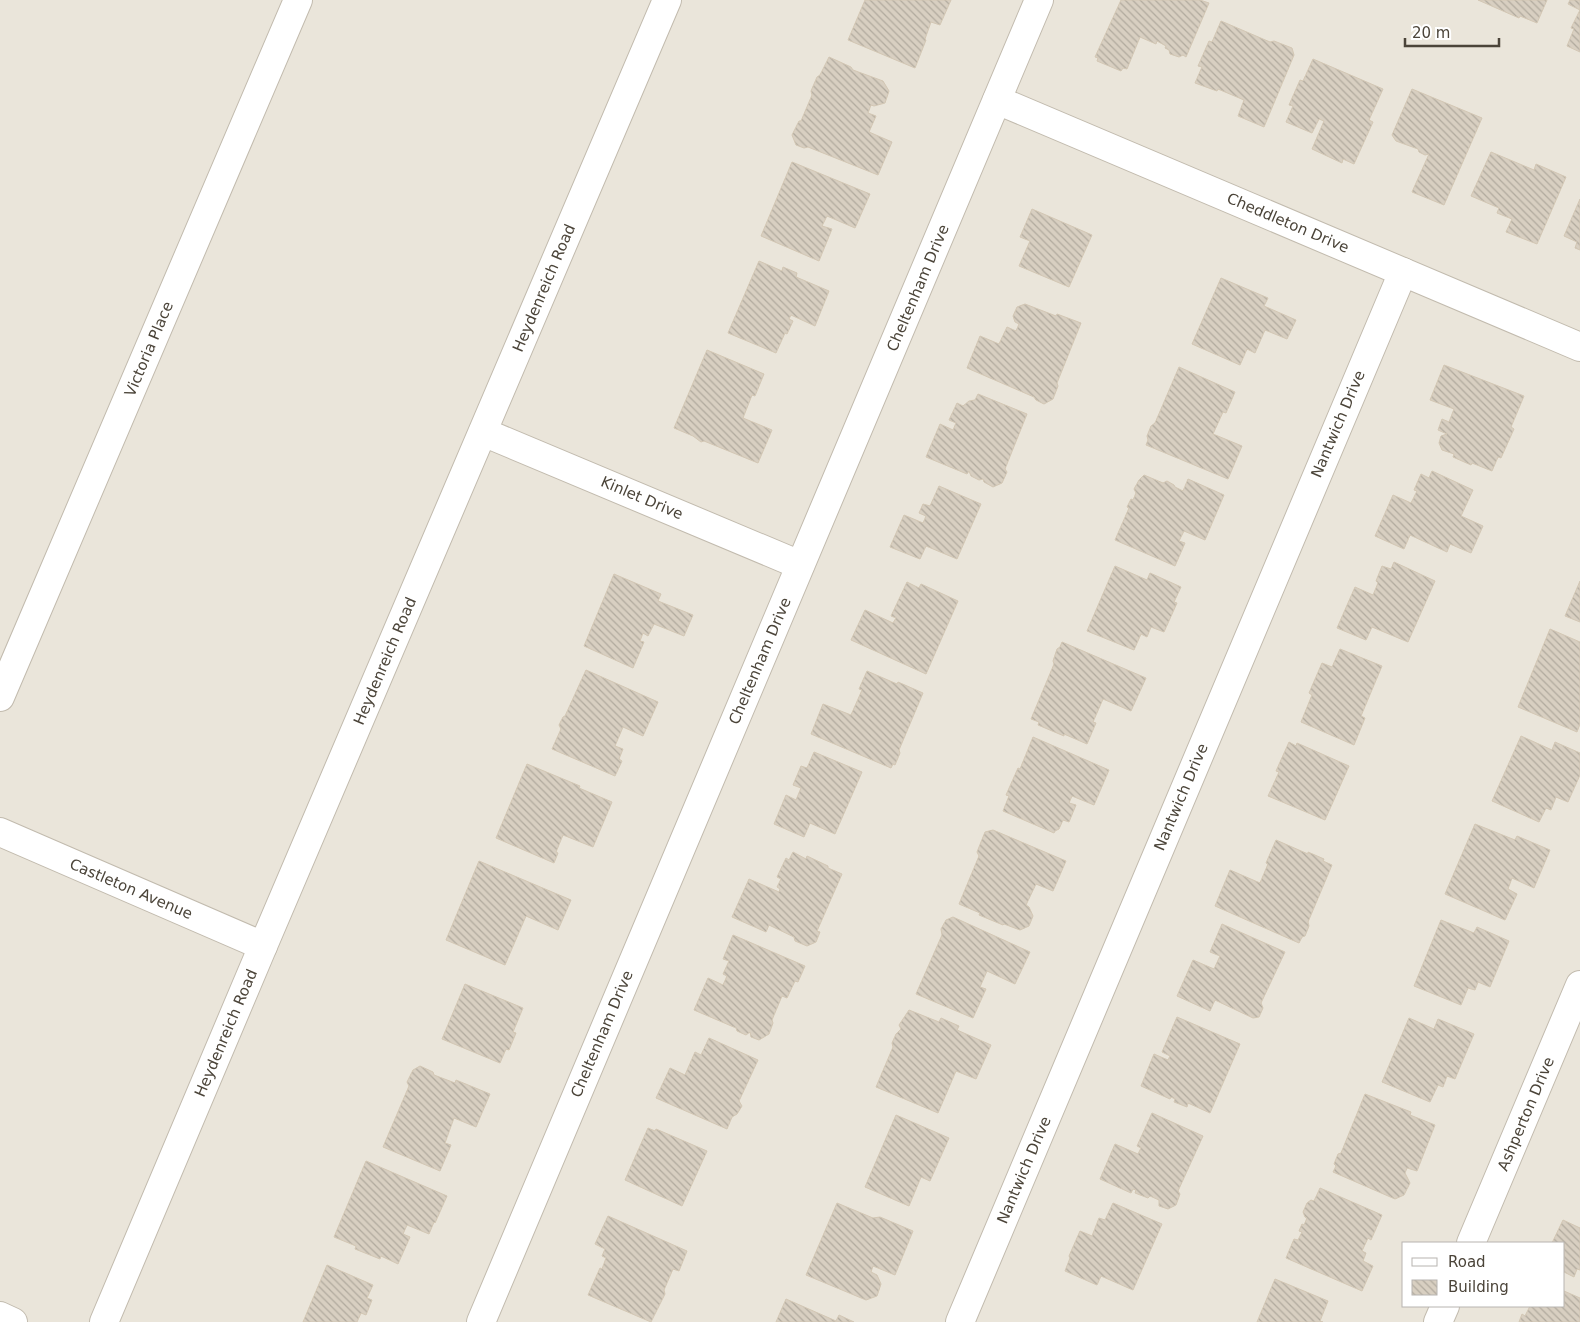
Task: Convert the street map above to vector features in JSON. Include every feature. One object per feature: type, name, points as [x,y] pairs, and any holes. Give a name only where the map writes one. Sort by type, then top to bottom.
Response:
[{"type":"street","name":"Victoria Place","points":[[0,697],[298,0]]},
{"type":"street","name":"Heydenreich Road","points":[[104,1322],[667,0]]},
{"type":"street","name":"Cheltenham Drive","points":[[481,1322],[1039,0]]},
{"type":"street","name":"Cheddleton Drive","points":[[997,100],[1580,346]]},
{"type":"street","name":"Nantwich Drive","points":[[960,1322],[1402,272]]},
{"type":"street","name":"Kinlet Drive","points":[[483,432],[800,565]]},
{"type":"street","name":"Castleton Avenue","points":[[0,832],[263,946]]},
{"type":"street","name":"Ashperton Drive","points":[[1471,1242],[1580,985]]},
{"type":"street","points":[[1438,1322],[1445,1307]]},
{"type":"street","points":[[0,1316],[13,1322]]},
{"type":"shaded area","points":[[0,0],[1580,0],[1580,1322],[0,1322]]},
{"type":"building","points":[[865,0],[951,0],[940,25],[931,22],[915,68],[848,40]]},
{"type":"building","points":[[1121,0],[1200,0],[1209,3],[1186,57],[1170,54],[1169,50],[1165,48],[1166,46],[1157,41],[1156,44],[1140,37],[1127,69],[1123,68],[1121,71],[1097,61],[1098,58],[1095,57]]},
{"type":"building","points":[[1478,0],[1547,0],[1537,23],[1520,16],[1519,18]]},
{"type":"building","points":[[1570,0],[1580,0],[1580,10],[1568,4]]},
{"type":"building","points":[[1580,10],[1580,52],[1567,46],[1574,29],[1571,28]]},
{"type":"building","points":[[1221,21],[1270,42],[1274,41],[1292,48],[1294,55],[1264,127],[1238,116],[1244,100],[1218,89],[1217,91],[1195,83],[1202,67],[1198,66],[1209,41],[1212,42]]},
{"type":"building","points":[[829,57],[851,67],[853,70],[883,81],[889,91],[885,103],[871,105],[868,113],[876,116],[869,132],[892,142],[878,175],[808,147],[804,148],[796,145],[792,135],[799,121],[801,121],[817,77],[820,75]]},
{"type":"building","points":[[1313,59],[1383,89],[1369,120],[1373,122],[1354,164],[1343,159],[1342,163],[1312,149],[1324,121],[1319,119],[1312,133],[1286,122],[1293,106],[1289,105],[1300,80],[1303,81]]},
{"type":"building","points":[[1412,89],[1482,118],[1444,205],[1412,192],[1429,154],[1425,155],[1419,152],[1418,149],[1396,141],[1392,135]]},
{"type":"building","points":[[1491,152],[1534,170],[1536,164],[1566,177],[1537,244],[1506,232],[1512,219],[1497,213],[1499,208],[1471,196]]},
{"type":"building","points":[[792,162],[870,194],[855,228],[827,216],[822,226],[832,229],[819,261],[761,236]]},
{"type":"building","points":[[1580,199],[1580,250],[1575,248],[1577,242],[1564,236]]},
{"type":"building","points":[[1032,209],[1092,235],[1069,287],[1019,266],[1030,241],[1020,237]]},
{"type":"building","points":[[759,261],[782,271],[783,267],[797,273],[796,277],[829,291],[815,326],[791,315],[789,319],[793,321],[776,353],[728,333]]},
{"type":"building","points":[[1221,278],[1268,298],[1264,306],[1296,320],[1287,339],[1265,330],[1255,353],[1247,349],[1240,365],[1192,344]]},
{"type":"building","points":[[1025,304],[1081,323],[1057,383],[1058,386],[1053,399],[1044,404],[1034,397],[967,368],[980,336],[999,344],[1007,327],[1016,331],[1019,324],[1015,322],[1013,316],[1017,307]]},
{"type":"building","points":[[707,350],[764,374],[755,396],[752,395],[743,418],[772,430],[758,463],[704,441],[701,442],[693,436],[674,428]]},
{"type":"building","points":[[1444,365],[1524,396],[1511,427],[1514,429],[1501,458],[1498,457],[1492,471],[1472,463],[1471,465],[1453,457],[1454,454],[1442,450],[1439,443],[1441,436],[1447,434],[1438,430],[1442,419],[1449,422],[1454,409],[1430,400]]},
{"type":"building","points":[[1179,367],[1235,392],[1226,413],[1223,412],[1213,434],[1242,446],[1228,479],[1146,445],[1151,426],[1155,423]]},
{"type":"building","points":[[978,394],[1027,414],[1005,469],[1007,472],[1002,483],[993,487],[984,482],[983,479],[979,480],[971,476],[969,471],[967,474],[926,457],[940,424],[953,430],[956,423],[949,420],[957,403],[963,406],[969,401],[975,400]]},
{"type":"building","points":[[1432,471],[1473,490],[1461,516],[1483,526],[1471,553],[1450,544],[1447,552],[1410,535],[1404,549],[1375,536],[1393,495],[1411,503],[1417,491],[1414,490],[1421,474],[1429,478]]},
{"type":"building","points":[[1144,475],[1163,483],[1167,481],[1183,491],[1188,479],[1224,495],[1205,540],[1184,531],[1179,541],[1185,543],[1175,566],[1115,540],[1129,508],[1127,507],[1136,493],[1134,489]]},
{"type":"building","points":[[939,486],[981,504],[957,559],[926,546],[920,559],[890,547],[904,515],[923,523],[926,516],[919,513],[923,504],[930,506]]},
{"type":"building","points":[[1394,562],[1435,581],[1408,642],[1372,627],[1366,640],[1337,628],[1355,587],[1373,595],[1382,566],[1391,569]]},
{"type":"building","points":[[1115,566],[1147,580],[1150,573],[1181,587],[1174,602],[1177,603],[1164,632],[1151,627],[1147,637],[1141,634],[1134,650],[1087,631]]},
{"type":"building","points":[[614,574],[661,594],[658,601],[693,615],[684,636],[654,624],[648,636],[643,633],[640,641],[644,642],[633,668],[584,646]]},
{"type":"building","points":[[1580,581],[1580,622],[1565,616]]},
{"type":"building","points":[[907,582],[919,588],[921,584],[958,601],[926,674],[851,640],[865,610],[893,623],[896,618],[891,616]]},
{"type":"building","points":[[1550,629],[1580,642],[1580,724],[1577,732],[1518,707]]},
{"type":"building","points":[[1062,642],[1146,678],[1131,711],[1103,699],[1093,722],[1096,723],[1087,744],[1038,725],[1039,722],[1031,719],[1054,664],[1053,661],[1057,649]]},
{"type":"building","points":[[1340,649],[1382,666],[1361,716],[1365,718],[1354,745],[1301,722],[1312,695],[1309,693],[1322,663],[1332,667]]},
{"type":"building","points":[[586,670],[658,702],[643,736],[623,727],[615,746],[623,749],[619,759],[622,761],[615,776],[552,749],[561,729],[559,725]]},
{"type":"building","points":[[867,671],[923,693],[899,750],[900,753],[895,765],[893,764],[891,768],[811,734],[823,704],[851,715],[862,690],[859,689]]},
{"type":"building","points":[[1521,736],[1552,750],[1555,742],[1580,753],[1580,775],[1568,802],[1556,797],[1551,810],[1546,808],[1539,822],[1492,801]]},
{"type":"building","points":[[1033,737],[1109,770],[1094,805],[1072,796],[1069,803],[1076,805],[1069,822],[1063,820],[1059,829],[1054,833],[1003,811],[1009,796],[1006,795],[1018,768],[1020,769]]},
{"type":"building","points":[[1289,742],[1296,746],[1297,743],[1349,766],[1325,820],[1268,796],[1279,772],[1276,771]]},
{"type":"building","points":[[814,752],[862,772],[835,834],[810,823],[804,837],[774,824],[786,795],[796,800],[801,788],[793,785],[801,766],[807,768]]},
{"type":"building","points":[[527,764],[580,786],[579,788],[612,802],[593,847],[563,835],[554,863],[496,838]]},
{"type":"building","points":[[1475,824],[1515,840],[1517,836],[1550,850],[1534,888],[1512,878],[1508,889],[1517,894],[1505,920],[1445,894]]},
{"type":"building","points":[[993,830],[1066,861],[1053,891],[1036,884],[1026,905],[1033,916],[1029,926],[1020,930],[979,915],[980,913],[959,904],[979,856],[977,852],[985,832]]},
{"type":"building","points":[[1276,840],[1324,859],[1323,861],[1332,865],[1308,922],[1309,926],[1305,936],[1302,937],[1299,943],[1215,906],[1230,870],[1260,883]]},
{"type":"building","points":[[793,852],[806,859],[807,856],[842,874],[817,931],[820,932],[816,942],[807,946],[795,941],[794,937],[769,925],[766,932],[732,917],[749,879],[779,892],[780,889],[777,887],[781,879],[777,877],[786,858],[789,860]]},
{"type":"building","points":[[479,861],[571,900],[558,930],[526,916],[505,965],[446,940]]},
{"type":"building","points":[[953,917],[1030,952],[1015,984],[987,971],[980,987],[986,989],[973,1018],[916,994],[942,935],[941,929],[946,920]]},
{"type":"building","points":[[1441,920],[1474,933],[1477,927],[1509,941],[1490,987],[1478,982],[1475,990],[1468,988],[1461,1005],[1414,986]]},
{"type":"building","points":[[1222,924],[1285,952],[1261,1003],[1263,1008],[1259,1017],[1253,1018],[1215,1000],[1210,1011],[1177,996],[1193,960],[1214,969],[1220,956],[1210,952]]},
{"type":"building","points":[[733,935],[805,966],[798,982],[795,981],[787,998],[782,996],[772,1020],[773,1023],[769,1034],[759,1040],[751,1037],[750,1032],[746,1035],[737,1031],[736,1028],[694,1010],[708,978],[723,985],[727,976],[723,974],[729,961],[723,959]]},
{"type":"building","points":[[465,984],[523,1008],[513,1032],[516,1033],[509,1050],[506,1049],[500,1063],[442,1039]]},
{"type":"building","points":[[909,1010],[939,1022],[941,1018],[959,1026],[957,1030],[991,1045],[976,1079],[956,1071],[938,1113],[876,1087],[893,1047],[892,1043],[896,1034],[901,1029],[899,1025]]},
{"type":"building","points":[[1177,1017],[1240,1044],[1210,1113],[1188,1103],[1187,1107],[1174,1102],[1175,1099],[1171,1097],[1170,1099],[1141,1086],[1154,1054],[1168,1060],[1170,1056],[1162,1052]]},
{"type":"building","points":[[1409,1018],[1434,1029],[1438,1019],[1474,1034],[1455,1079],[1447,1076],[1443,1087],[1438,1085],[1430,1102],[1382,1082]]},
{"type":"building","points":[[709,1038],[758,1060],[739,1101],[742,1106],[737,1114],[732,1117],[727,1129],[656,1098],[670,1068],[685,1075],[695,1052],[701,1055]]},
{"type":"building","points":[[420,1066],[433,1072],[434,1075],[455,1083],[456,1080],[490,1094],[476,1127],[454,1118],[445,1143],[451,1145],[440,1171],[383,1147],[409,1086],[407,1082],[413,1070]]},
{"type":"building","points":[[1365,1094],[1411,1112],[1410,1115],[1435,1125],[1417,1171],[1407,1168],[1405,1173],[1410,1183],[1404,1195],[1395,1199],[1333,1172],[1338,1154],[1341,1153]]},
{"type":"building","points":[[1152,1113],[1203,1136],[1178,1191],[1180,1194],[1176,1205],[1168,1209],[1159,1206],[1159,1200],[1150,1196],[1148,1198],[1135,1193],[1136,1190],[1133,1189],[1131,1193],[1100,1179],[1115,1144],[1138,1154],[1141,1148],[1137,1146]]},
{"type":"building","points":[[896,1115],[949,1138],[930,1181],[921,1177],[909,1206],[865,1187]]},
{"type":"building","points":[[648,1128],[655,1131],[656,1129],[707,1151],[682,1206],[625,1180]]},
{"type":"building","points":[[366,1161],[447,1196],[429,1234],[407,1225],[403,1234],[410,1237],[398,1264],[381,1256],[380,1259],[355,1249],[356,1246],[334,1237]]},
{"type":"building","points":[[1320,1188],[1382,1215],[1371,1240],[1368,1238],[1362,1251],[1366,1253],[1363,1261],[1373,1266],[1362,1291],[1286,1258],[1294,1239],[1298,1240],[1302,1232],[1299,1231],[1307,1218],[1303,1212],[1307,1203],[1311,1200],[1314,1201]]},
{"type":"building","points":[[837,1203],[873,1218],[880,1217],[913,1231],[895,1275],[873,1266],[871,1272],[877,1275],[881,1284],[877,1296],[866,1300],[806,1275]]},
{"type":"building","points":[[1113,1203],[1162,1224],[1133,1290],[1101,1276],[1097,1285],[1065,1271],[1069,1256],[1080,1231],[1092,1236],[1099,1218],[1105,1220]]},
{"type":"building","points":[[608,1216],[687,1251],[679,1271],[673,1269],[664,1290],[665,1294],[651,1322],[588,1295],[606,1258],[602,1256],[605,1249],[595,1244]]},
{"type":"building","points":[[1563,1220],[1580,1228],[1580,1270],[1577,1269],[1574,1277],[1565,1272],[1565,1242],[1552,1242]]},
{"type":"building","points":[[327,1265],[373,1285],[367,1298],[372,1300],[366,1315],[361,1313],[357,1322],[303,1322]]},
{"type":"building","points":[[1275,1279],[1328,1301],[1320,1321],[1323,1322],[1257,1322]]},
{"type":"building","points":[[1565,1291],[1580,1298],[1580,1322],[1519,1322],[1522,1314],[1525,1316],[1530,1307],[1565,1307]]},
{"type":"building","points":[[786,1299],[836,1321],[839,1315],[854,1322],[776,1322]]}]
